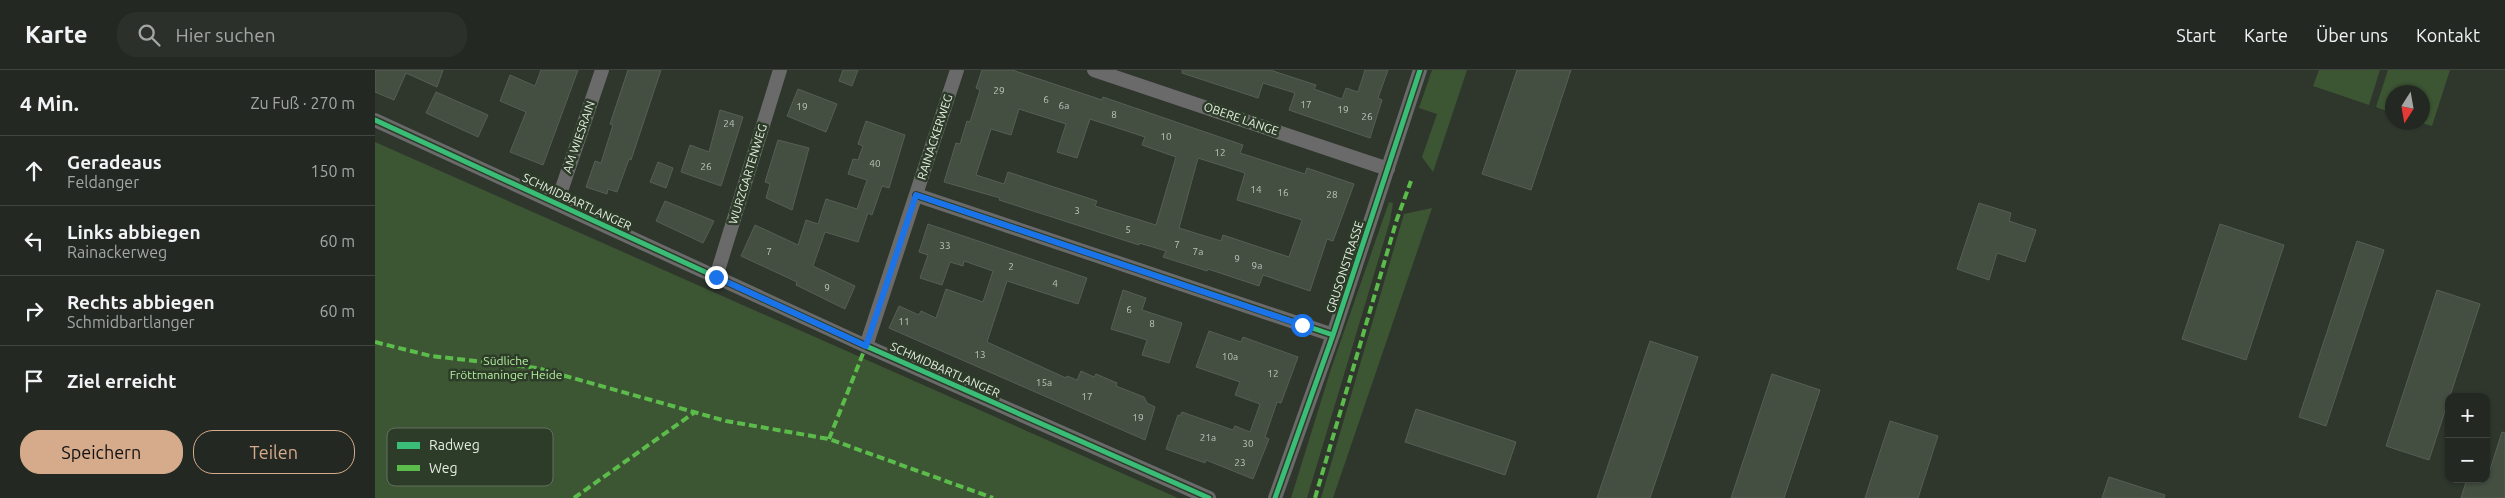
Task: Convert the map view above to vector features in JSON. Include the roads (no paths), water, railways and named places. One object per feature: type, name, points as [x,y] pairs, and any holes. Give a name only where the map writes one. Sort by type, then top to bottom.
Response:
[{"type":"street","name":"AM WIESRAIN","points":[[557,203],[602,70]]},
{"type":"street","name":"WURZGARTENWEG","points":[[716,277],[780,70]]},
{"type":"street","name":"RAINACKERWEG","points":[[866,346],[957,70]]},
{"type":"street","name":"OBERE LÄNGE","points":[[1094,70],[1388,169]]},
{"type":"street","name":"GRUSONSTRASSE","points":[[1275,498],[1333,335],[1420,70]]},
{"type":"street","name":"SCHMIDBARTLANGER","points":[[375,120],[866,346],[1209,498]]},
{"type":"street","points":[[916,195],[1333,335]]},
{"type":"park label","name":"Südliche Fröttmaninger Heide","points":[[506,368]]}]
